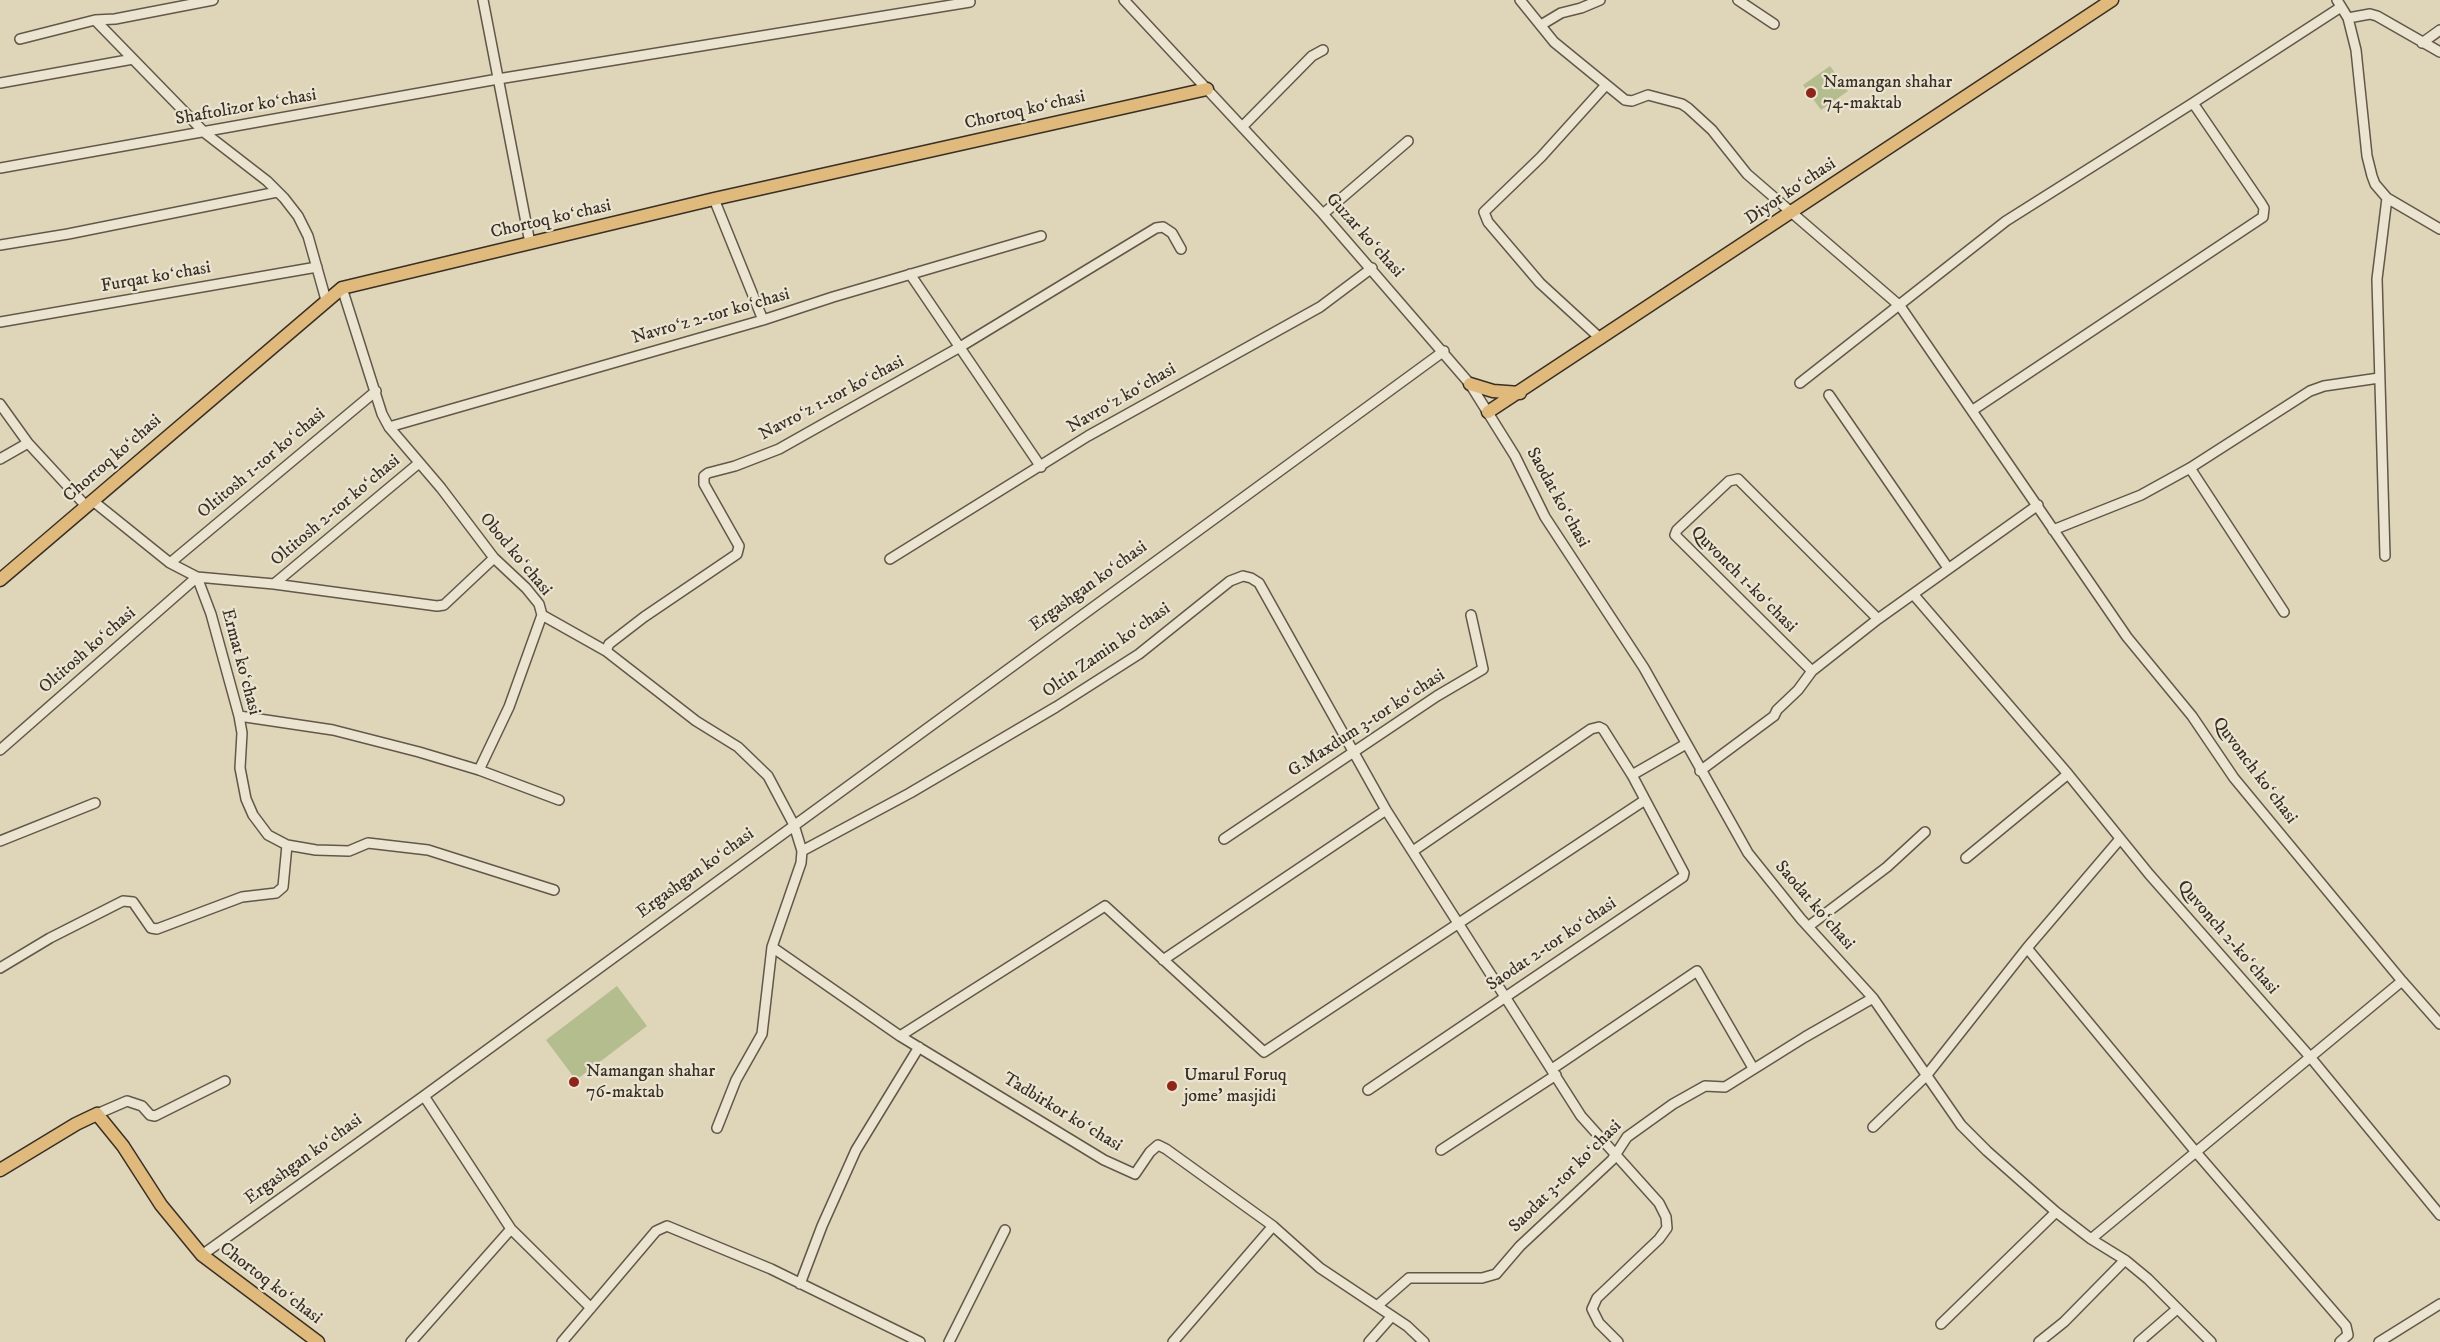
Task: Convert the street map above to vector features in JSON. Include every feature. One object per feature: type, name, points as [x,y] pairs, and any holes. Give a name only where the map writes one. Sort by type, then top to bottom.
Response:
[{"type":"main road","name":"Diyor koʻchasi","points":[[1488,412],[1792,214],[2112,0]]},
{"type":"main road","name":"Chortoq koʻchasi","points":[[0,580],[342,288],[714,199],[1207,89]]},
{"type":"main road","points":[[1470,384],[1494,391],[1520,393]]},
{"type":"main road","points":[[0,1170],[76,1124],[97,1114],[123,1146],[162,1205],[202,1255]]},
{"type":"main road","name":"Chortoq koʻchasi","points":[[202,1255],[318,1342]]},
{"type":"street","points":[[20,39],[95,20],[115,19],[213,0]]},
{"type":"street","points":[[483,0],[530,243]]},
{"type":"street","name":"Guzar koʻchasi","points":[[1124,0],[1372,268],[1444,351],[1488,412]]},
{"type":"street","points":[[1520,0],[1554,42],[1625,100],[1632,101],[1648,95],[1682,104],[1712,130],[1747,174],[1900,306],[2053,530],[2141,495],[2190,468],[2310,391],[2324,386],[2379,378]]},
{"type":"street","points":[[1541,25],[1561,13],[1600,0]]},
{"type":"street","points":[[1738,0],[1774,24]]},
{"type":"street","name":"Shaftolizor koʻchasi","points":[[0,168],[498,80],[970,2]]},
{"type":"street","points":[[1800,383],[1900,306],[1944,267],[2006,221],[2193,102],[2339,4],[2348,18],[2356,50],[2367,156],[2375,184],[2387,198],[2440,229]]},
{"type":"street","points":[[2348,18],[2370,14],[2396,25],[2440,52]]},
{"type":"street","points":[[95,20],[205,133],[278,192],[298,216],[308,236],[326,300]]},
{"type":"street","points":[[2422,43],[2440,30]]},
{"type":"street","points":[[1242,127],[1312,56],[1323,50]]},
{"type":"street","points":[[0,83],[133,59]]},
{"type":"street","points":[[1601,339],[1540,284],[1488,222],[1484,212],[1541,157],[1606,85]]},
{"type":"street","points":[[1973,410],[2263,217],[2264,208],[2193,102]]},
{"type":"street","points":[[1323,213],[1408,141]]},
{"type":"street","points":[[0,245],[68,234],[278,192]]},
{"type":"street","points":[[2385,556],[2377,279],[2387,198]]},
{"type":"street","points":[[714,199],[763,320]]},
{"type":"street","name":"Navroʻz 1-tor koʻchasi","points":[[606,651],[609,644],[644,617],[737,554],[739,546],[704,484],[704,476],[779,449],[960,347],[1156,228],[1163,227],[1172,233],[1181,249]]},
{"type":"street","name":"Navroʻz 2-tor koʻchasi","points":[[389,427],[763,320],[1041,236]]},
{"type":"street","name":"Furqat koʻchasi","points":[[0,322],[317,267]]},
{"type":"street","name":"Navroʻz koʻchasi","points":[[890,559],[1088,436],[1320,307],[1372,268]]},
{"type":"street","points":[[910,274],[1041,467]]},
{"type":"street","name":"Obod koʻchasi","points":[[342,288],[382,414],[389,427],[494,558],[526,588],[538,604],[542,615],[606,651],[696,721],[732,743],[755,763],[768,777],[794,825]]},
{"type":"street","name":"Ergashgan koʻchasi","points":[[202,1255],[424,1096],[1444,351]]},
{"type":"street","name":"Oltitosh 1-tor koʻchasi","points":[[170,563],[376,391]]},
{"type":"street","points":[[1829,395],[1948,568]]},
{"type":"street","points":[[0,404],[28,443],[90,504],[170,563],[197,577],[274,584],[437,606],[444,605],[494,558]]},
{"type":"street","name":"Saodat koʻchasi","points":[[1488,412],[1515,456],[1545,517],[1644,668],[1748,853],[1873,998],[1926,1077],[1967,1131],[2056,1212],[2091,1239],[2125,1260],[2148,1279],[2211,1342]]},
{"type":"street","points":[[0,459],[28,443]]},
{"type":"street","name":"Oltitosh 2-tor koʻchasi","points":[[274,584],[419,463]]},
{"type":"street","points":[[2190,468],[2284,612]]},
{"type":"street","name":"Quvonch 1-koʻchasi","points":[[1812,671],[1675,535],[1677,530],[1729,481],[1738,479],[1878,619]]},
{"type":"street","points":[[1700,771],[1774,716],[1812,671],[1878,619],[2038,506]]},
{"type":"street","name":"Quvonch koʻchasi","points":[[2053,530],[2127,637],[2193,716],[2234,778],[2440,1024]]},
{"type":"street","name":"Ermat koʻchasi","points":[[197,577],[211,614],[239,716],[242,734],[240,768],[246,799],[253,815],[268,836],[287,845],[316,850],[349,851],[368,843],[428,850],[554,890]]},
{"type":"street","name":"Oltitosh koʻchasi","points":[[0,750],[197,577]]},
{"type":"street","name":"Oltin Zamin koʻchasi","points":[[802,851],[938,777],[1056,707],[1139,654],[1237,577],[1251,578],[1259,583],[1353,752]]},
{"type":"street","points":[[1873,1127],[1926,1077],[2027,948],[2120,839],[2068,774],[1913,594]]},
{"type":"street","points":[[480,770],[509,707],[542,615]]},
{"type":"street","name":"G.Maxdum 3-tor koʻchasi","points":[[1224,840],[1437,696],[1484,669],[1471,615]]},
{"type":"street","points":[[239,716],[333,730],[480,770],[559,800]]},
{"type":"street","points":[[900,1036],[1105,906],[1264,1052],[1645,800],[1603,729],[1591,729],[1413,851]]},
{"type":"street","points":[[1632,775],[1686,744]]},
{"type":"street","points":[[1353,752],[1386,810],[1460,922],[1581,1116],[1659,1203],[1666,1217],[1667,1228],[1659,1239],[1597,1298],[1592,1309],[1599,1323],[1618,1342]]},
{"type":"street","points":[[1966,858],[2068,774]]},
{"type":"street","name":"Saodat 2-tor koʻchasi","points":[[1368,1090],[1683,877],[1683,868],[1645,800]]},
{"type":"street","points":[[0,841],[94,803]]},
{"type":"street","points":[[1163,960],[1386,810]]},
{"type":"street","points":[[717,1128],[736,1080],[762,1034],[772,947],[801,863],[802,851],[794,825]]},
{"type":"street","points":[[1809,926],[1887,867],[1924,832]]},
{"type":"street","name":"Quvonch 2-koʻchasi","points":[[2120,839],[2311,1058],[2440,1215]]},
{"type":"street","points":[[0,968],[50,938],[123,901],[133,902],[151,928],[157,929],[242,897],[276,893],[283,887],[287,845]]},
{"type":"street","name":"Tadbirkor koʻchasi","points":[[772,947],[900,1036],[1104,1160],[1135,1174],[1150,1152],[1158,1145],[1166,1149],[1273,1226],[1320,1268],[1392,1316],[1424,1342]]},
{"type":"street","points":[[2027,948],[2195,1151],[2346,1326],[2348,1335],[2340,1342]]},
{"type":"street","points":[[1441,1150],[1697,971],[1753,1068]]},
{"type":"street","points":[[2091,1239],[2402,981]]},
{"type":"street","name":"Saodat 3-tor koʻchasi","points":[[1377,1306],[1409,1278],[1482,1278],[1496,1274],[1520,1246],[1578,1193],[1615,1155],[1627,1137],[1673,1104],[1705,1086],[1725,1087],[1753,1068],[1873,998]]},
{"type":"street","points":[[800,1284],[822,1226],[856,1150],[919,1047]]},
{"type":"street","points":[[97,1114],[127,1101],[142,1106],[150,1114],[161,1114],[225,1081]]},
{"type":"street","points":[[424,1096],[511,1229],[591,1308]]},
{"type":"street","points":[[1941,1324],[2056,1212]]},
{"type":"street","points":[[562,1342],[656,1231],[667,1226],[800,1284],[902,1338],[920,1342]]},
{"type":"street","points":[[1173,1342],[1273,1226]]},
{"type":"street","points":[[411,1342],[511,1229]]},
{"type":"street","points":[[949,1342],[1005,1230]]},
{"type":"street","points":[[2039,1342],[2064,1322],[2125,1260]]},
{"type":"street","points":[[2379,1342],[2440,1304]]},
{"type":"street","points":[[2139,1342],[2177,1309]]},
{"type":"street","points":[[1370,1342],[1392,1316]]},
{"type":"green space","points":[[1830,66],[1848,91],[1821,110],[1803,85]]},
{"type":"green space","points":[[617,986],[647,1026],[576,1080],[546,1040]]},
{"type":"place","name":"Namangan shahar 74-maktab","points":[[1811,93]]},
{"type":"place","name":"Namangan shahar 76-maktab","points":[[574,1082]]},
{"type":"place","name":"Umarul Foruq jome' masjidi","points":[[1172,1086]]}]
